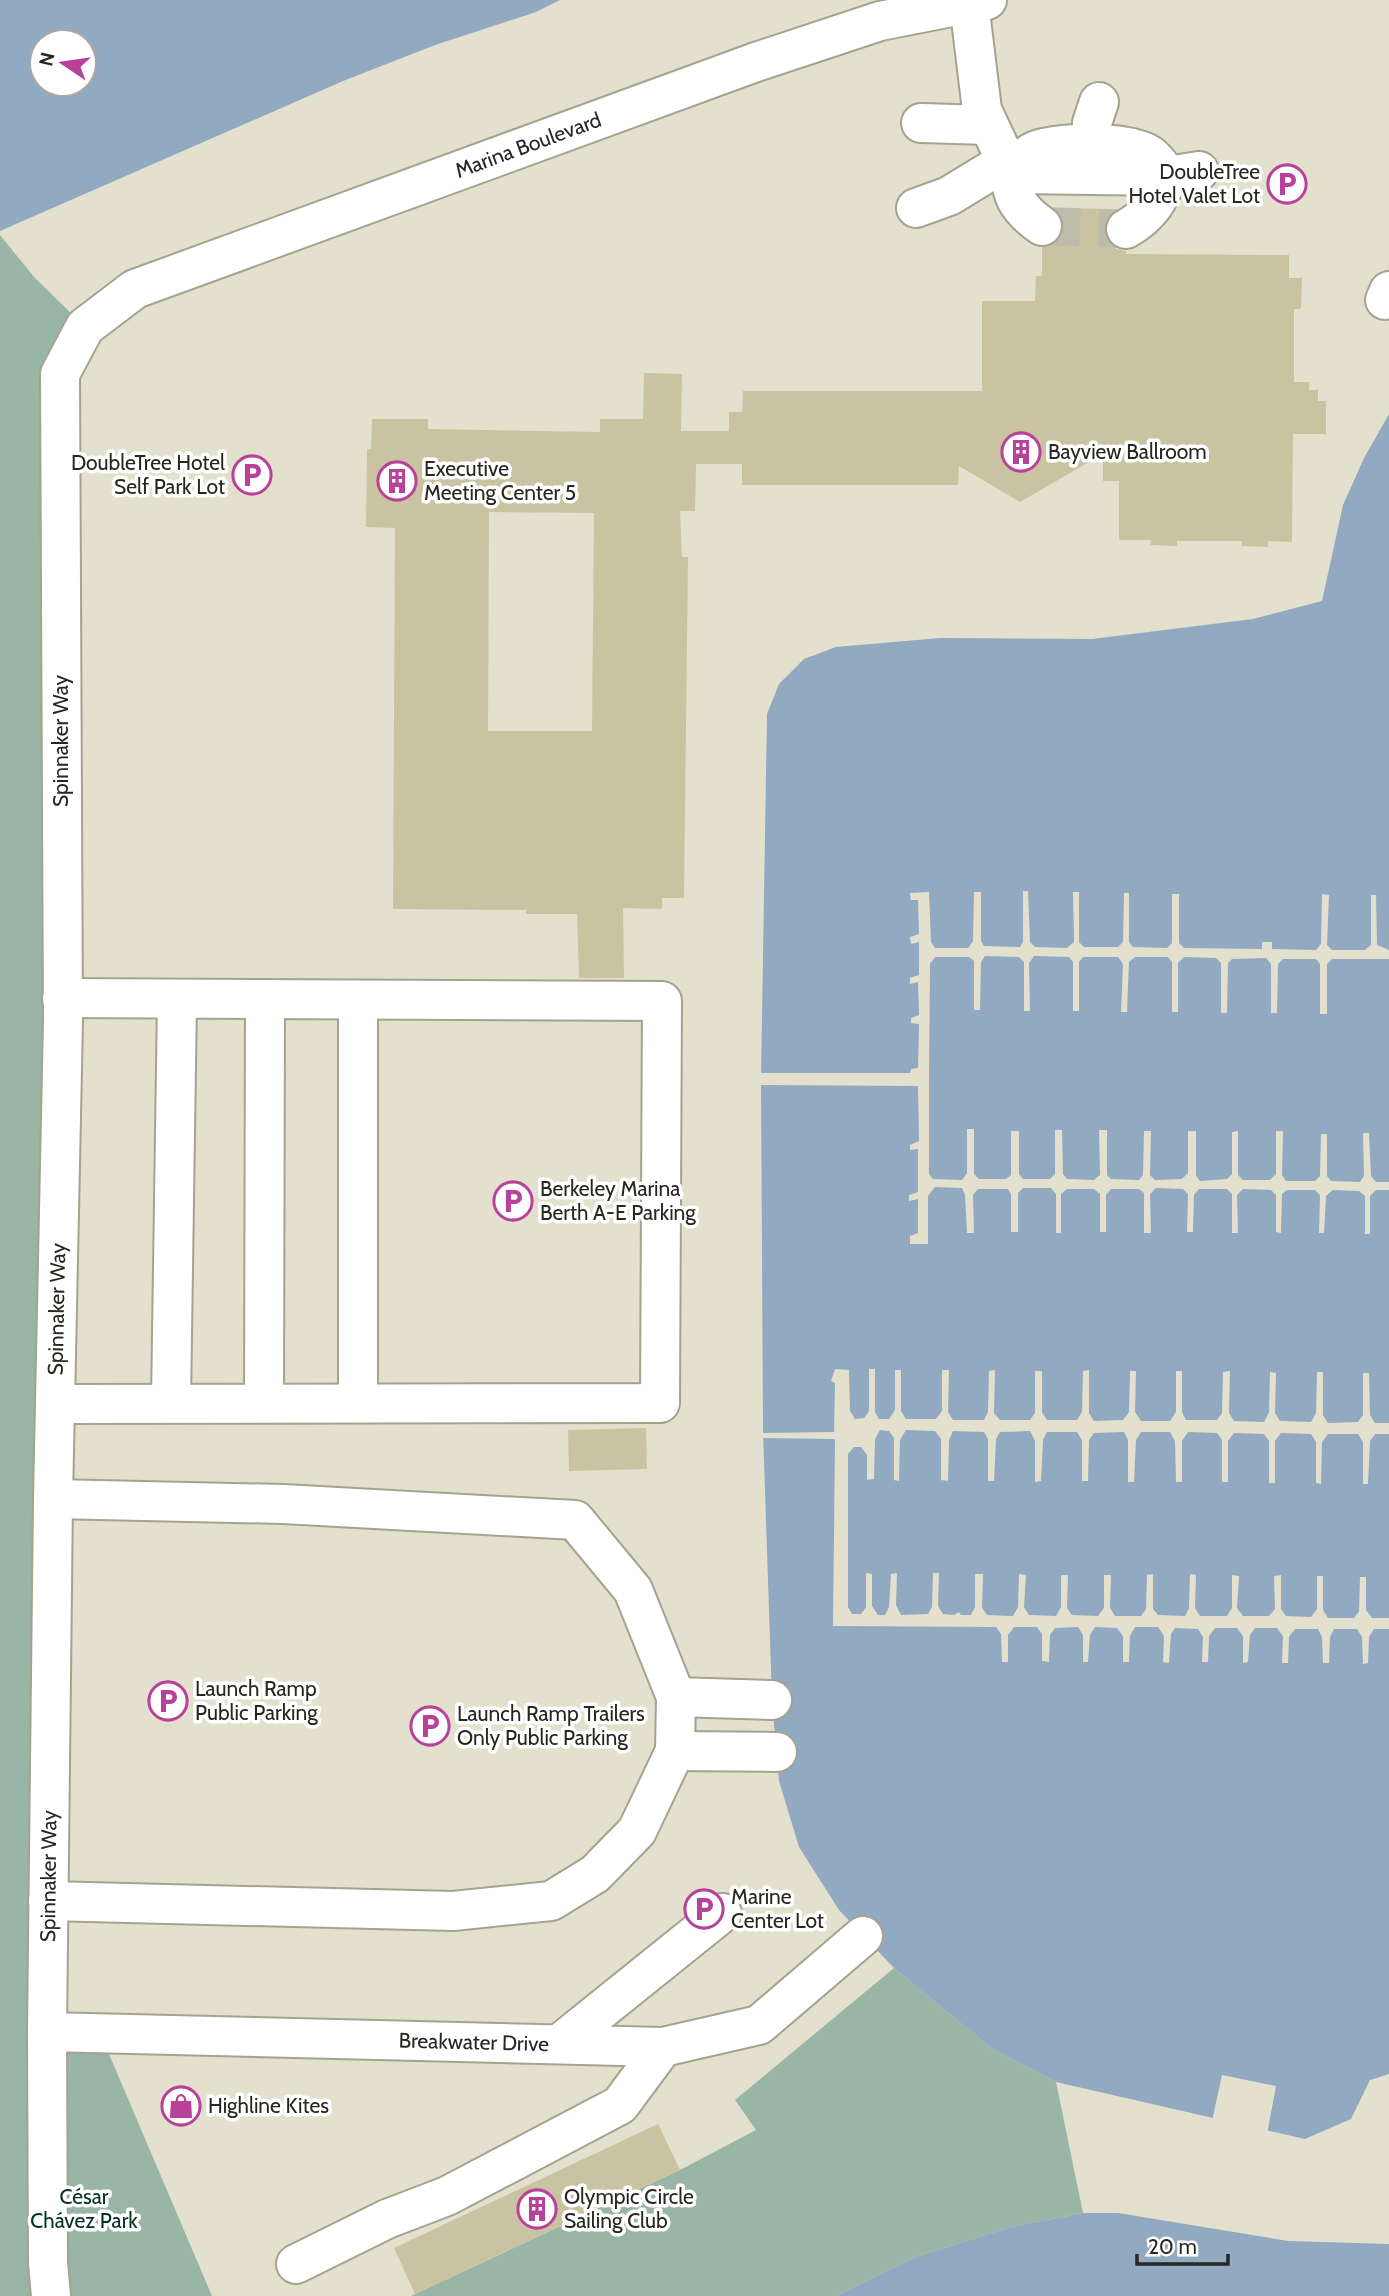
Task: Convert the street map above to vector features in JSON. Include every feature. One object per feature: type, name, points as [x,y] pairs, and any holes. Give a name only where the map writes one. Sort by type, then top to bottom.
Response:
[{"type":"street","points":[[978,1],[982,110],[1009,168],[1011,190],[1018,204],[1042,226]]},
{"type":"street","name":"Marina Boulevard","points":[[85,327],[135,289],[665,95],[880,20],[978,1]]},
{"type":"street","points":[[1090,145],[1092,123],[1099,102]]},
{"type":"street","points":[[921,123],[988,125]]},
{"type":"street","points":[[916,208],[1009,168],[1026,155],[1045,147],[1122,145],[1151,156],[1183,174]]},
{"type":"street","points":[[1009,168],[1183,174]]},
{"type":"street","points":[[1126,229],[1143,219],[1183,174]]},
{"type":"street","name":"Spinnaker Way","points":[[51,2296],[48,2263],[47,2032],[62,998],[60,374],[85,327]]},
{"type":"street","points":[[56,1404],[660,1403],[662,1001],[62,998]]},
{"type":"street","points":[[170,1402],[177,999]]},
{"type":"street","points":[[264,1402],[265,999]]},
{"type":"street","points":[[358,1000],[358,1402]]},
{"type":"street","points":[[48,1901],[453,1911],[551,1901],[595,1874],[636,1830],[676,1751],[676,1697],[633,1590],[575,1520],[339,1506],[53,1499]]},
{"type":"street","points":[[676,1697],[772,1700]]},
{"type":"street","points":[[676,1751],[777,1752]]},
{"type":"street","points":[[559,2044],[722,1913]]},
{"type":"street","name":"Breakwater Drive","points":[[47,2032],[663,2047],[759,2025],[863,1936]]},
{"type":"street","points":[[296,2264],[387,2219],[447,2196],[620,2105],[663,2047]]},
{"type":"green space","name":"César Chávez Park","points":[[0,235],[34,277],[85,327],[60,374],[47,2032],[100,2033],[212,2296],[0,2296]]},
{"type":"green space","points":[[894,1968],[991,2048],[1056,2082],[1083,2213],[1011,2227],[915,2257],[836,2296],[411,2296],[680,2170],[756,2130],[735,2100]]},
{"type":"water","points":[[0,0],[560,0],[536,12],[435,45],[343,81],[0,231]]},
{"type":"water","points":[[1389,414],[1389,2074],[1370,2080],[1351,2119],[1305,2139],[1056,2082],[991,2048],[894,1968],[839,1910],[799,1847],[779,1781],[772,1700],[763,1431],[761,1078],[767,714],[779,684],[804,659],[836,647],[940,638],[1092,639],[1253,619],[1322,601],[1343,505],[1364,458]]},
{"type":"water","points":[[1083,2213],[1118,2213],[1288,2241],[1389,2244],[1389,2296],[836,2296],[915,2257],[1011,2227]]},
{"type":"pier","points":[[1023,891],[1028,891],[1030,942],[1035,947],[1067,948],[1074,942],[1073,892],[1079,892],[1079,942],[1084,947],[1118,947],[1123,942],[1124,893],[1129,893],[1129,942],[1133,947],[1167,948],[1172,943],[1172,894],[1179,894],[1179,943],[1184,948],[1262,949],[1262,942],[1272,942],[1272,949],[1316,950],[1321,944],[1322,894],[1329,895],[1327,945],[1332,950],[1365,950],[1371,945],[1371,895],[1376,895],[1377,945],[1389,950],[1389,959],[1332,959],[1327,964],[1327,1014],[1320,1014],[1320,964],[1316,959],[1283,959],[1278,964],[1277,1013],[1271,1013],[1271,964],[1266,958],[1232,959],[1228,963],[1227,1013],[1221,1013],[1221,963],[1216,958],[1184,957],[1178,963],[1178,1012],[1172,1012],[1172,962],[1168,957],[1135,957],[1129,962],[1127,1012],[1121,1012],[1123,964],[1118,957],[1083,957],[1079,962],[1079,1011],[1073,1011],[1073,962],[1069,957],[1034,956],[1029,963],[1030,1011],[1024,1011],[1024,962],[1019,957],[985,956],[981,962],[980,1010],[974,1010],[974,961],[969,957],[935,957],[930,964],[929,1174],[933,1179],[962,1180],[967,1173],[967,1129],[974,1129],[974,1174],[979,1179],[1006,1179],[1011,1175],[1011,1131],[1019,1131],[1019,1174],[1023,1179],[1050,1179],[1055,1174],[1055,1130],[1062,1130],[1063,1174],[1067,1179],[1094,1180],[1100,1175],[1099,1130],[1107,1130],[1107,1175],[1111,1179],[1139,1180],[1143,1175],[1144,1131],[1151,1131],[1150,1175],[1155,1180],[1182,1179],[1188,1173],[1188,1131],[1196,1131],[1196,1176],[1200,1181],[1227,1179],[1232,1174],[1232,1132],[1238,1131],[1238,1175],[1243,1180],[1270,1180],[1276,1174],[1276,1131],[1283,1131],[1282,1175],[1286,1181],[1315,1181],[1320,1176],[1321,1134],[1327,1134],[1327,1176],[1331,1181],[1360,1182],[1364,1176],[1363,1133],[1369,1133],[1371,1176],[1376,1182],[1389,1182],[1389,1190],[1376,1190],[1370,1196],[1370,1234],[1365,1234],[1365,1196],[1359,1191],[1333,1190],[1326,1196],[1324,1233],[1319,1233],[1320,1195],[1315,1190],[1287,1190],[1282,1194],[1281,1233],[1276,1232],[1276,1195],[1271,1190],[1243,1189],[1237,1195],[1238,1233],[1232,1233],[1232,1194],[1227,1189],[1199,1189],[1194,1195],[1193,1232],[1187,1232],[1188,1194],[1183,1189],[1156,1188],[1150,1194],[1151,1233],[1144,1233],[1144,1193],[1139,1189],[1111,1189],[1106,1195],[1106,1232],[1100,1232],[1100,1194],[1094,1189],[1067,1189],[1061,1194],[1061,1233],[1056,1233],[1056,1194],[1051,1188],[1023,1188],[1018,1193],[1018,1232],[1011,1232],[1011,1194],[1008,1189],[978,1189],[973,1195],[974,1233],[967,1233],[965,1195],[962,1188],[935,1187],[928,1196],[928,1244],[910,1244],[910,1236],[918,1233],[918,1199],[909,1201],[909,1195],[918,1192],[918,1149],[910,1150],[910,1145],[919,1141],[918,1086],[757,1085],[758,1073],[910,1073],[911,1069],[918,1068],[919,1024],[911,1023],[911,1018],[919,1015],[918,982],[910,984],[910,978],[919,975],[919,942],[911,944],[910,937],[919,934],[918,900],[911,900],[910,893],[929,892],[931,942],[935,948],[968,948],[973,941],[974,892],[981,892],[981,941],[984,946],[1020,947],[1023,942]]},
{"type":"pier","points":[[835,1369],[849,1370],[850,1411],[855,1419],[864,1418],[869,1411],[869,1369],[875,1369],[875,1412],[879,1419],[889,1419],[895,1410],[895,1370],[901,1370],[901,1411],[906,1419],[936,1419],[942,1411],[942,1370],[949,1370],[948,1412],[953,1420],[984,1420],[988,1412],[989,1371],[995,1370],[994,1413],[1000,1420],[1030,1420],[1035,1413],[1035,1371],[1042,1371],[1042,1412],[1047,1420],[1077,1420],[1082,1412],[1083,1371],[1089,1370],[1089,1413],[1094,1421],[1123,1420],[1129,1412],[1130,1371],[1136,1371],[1135,1412],[1141,1421],[1170,1421],[1176,1412],[1176,1371],[1182,1371],[1182,1412],[1186,1420],[1217,1420],[1222,1413],[1223,1372],[1230,1371],[1229,1413],[1234,1421],[1264,1422],[1269,1412],[1270,1372],[1276,1373],[1275,1413],[1280,1421],[1311,1422],[1316,1413],[1317,1372],[1323,1372],[1323,1415],[1328,1423],[1358,1422],[1363,1415],[1363,1373],[1369,1373],[1370,1415],[1375,1423],[1389,1423],[1389,1434],[1375,1434],[1370,1441],[1368,1484],[1363,1484],[1363,1442],[1358,1434],[1328,1434],[1322,1442],[1321,1484],[1316,1483],[1316,1442],[1311,1434],[1281,1433],[1275,1441],[1275,1483],[1269,1483],[1269,1441],[1264,1434],[1234,1433],[1228,1441],[1228,1482],[1222,1482],[1222,1440],[1217,1433],[1188,1432],[1182,1441],[1182,1482],[1176,1482],[1175,1441],[1170,1432],[1141,1432],[1136,1440],[1134,1482],[1128,1482],[1128,1440],[1124,1432],[1094,1433],[1089,1440],[1088,1481],[1082,1481],[1082,1440],[1077,1432],[1047,1432],[1043,1440],[1041,1481],[1035,1482],[1035,1441],[1030,1431],[1000,1432],[996,1439],[994,1481],[988,1481],[988,1439],[984,1432],[953,1431],[949,1440],[948,1481],[941,1480],[941,1439],[935,1431],[906,1430],[900,1440],[899,1481],[894,1480],[894,1438],[889,1431],[880,1430],[875,1439],[874,1479],[867,1480],[867,1455],[861,1447],[854,1447],[848,1454],[848,1607],[852,1614],[861,1614],[866,1607],[866,1573],[872,1574],[872,1606],[878,1615],[885,1615],[889,1607],[891,1574],[897,1573],[896,1605],[901,1615],[928,1614],[932,1607],[933,1573],[939,1573],[938,1606],[943,1614],[954,1615],[959,1612],[961,1615],[971,1615],[975,1607],[975,1574],[983,1574],[982,1608],[987,1615],[1013,1616],[1018,1607],[1019,1574],[1026,1575],[1024,1607],[1029,1615],[1056,1616],[1061,1607],[1061,1575],[1068,1575],[1067,1608],[1072,1615],[1098,1616],[1104,1608],[1104,1575],[1111,1575],[1110,1608],[1115,1616],[1141,1616],[1146,1609],[1147,1575],[1153,1574],[1153,1609],[1158,1615],[1185,1616],[1189,1608],[1190,1574],[1196,1575],[1195,1608],[1200,1616],[1227,1616],[1232,1608],[1232,1575],[1239,1576],[1237,1608],[1243,1616],[1269,1616],[1275,1609],[1274,1576],[1281,1575],[1281,1609],[1286,1616],[1311,1617],[1317,1609],[1317,1576],[1323,1576],[1323,1610],[1328,1618],[1354,1618],[1359,1611],[1360,1577],[1366,1577],[1366,1610],[1372,1618],[1389,1618],[1389,1629],[1374,1629],[1369,1637],[1368,1663],[1363,1664],[1362,1637],[1357,1629],[1334,1629],[1330,1637],[1329,1663],[1323,1663],[1322,1637],[1318,1629],[1295,1629],[1289,1637],[1288,1663],[1282,1663],[1283,1636],[1277,1628],[1255,1628],[1250,1635],[1248,1662],[1243,1663],[1243,1636],[1237,1628],[1215,1628],[1209,1636],[1208,1662],[1202,1662],[1203,1637],[1198,1629],[1175,1628],[1171,1634],[1169,1663],[1163,1662],[1164,1636],[1158,1627],[1135,1627],[1130,1636],[1129,1662],[1123,1662],[1123,1636],[1117,1628],[1095,1627],[1090,1635],[1088,1662],[1083,1662],[1083,1635],[1078,1627],[1055,1628],[1050,1635],[1049,1662],[1042,1661],[1042,1634],[1037,1627],[1014,1627],[1008,1635],[1008,1662],[1002,1662],[1001,1634],[996,1627],[833,1626],[835,1439],[760,1438],[760,1433],[834,1432],[835,1383],[831,1381]]},
{"type":"pier","points":[[1222,2075],[1276,2086],[1267,2134],[1212,2121]]},
{"type":"building","points":[[1055,208],[1117,209],[1107,218],[1104,230],[1108,241],[1116,249],[1126,251],[1126,254],[1289,255],[1289,278],[1302,278],[1301,309],[1294,309],[1294,382],[1309,382],[1309,390],[1318,390],[1318,401],[1326,401],[1326,434],[1293,434],[1292,542],[1268,541],[1268,547],[1242,546],[1242,541],[1177,541],[1177,546],[1150,545],[1151,540],[1119,540],[1119,481],[1103,481],[1103,454],[1020,502],[959,466],[958,485],[742,485],[742,464],[696,464],[695,511],[680,511],[682,557],[688,557],[684,898],[662,898],[662,909],[623,908],[624,978],[579,978],[577,914],[526,914],[526,910],[393,909],[395,528],[366,527],[367,449],[371,449],[372,419],[428,419],[428,429],[600,432],[600,419],[643,419],[644,373],[682,374],[681,431],[729,431],[729,412],[742,412],[743,391],[982,391],[982,301],[1035,301],[1036,276],[1042,276],[1042,247],[1059,240],[1064,229],[1062,218]],"holes":[[[489,512],[594,513],[592,731],[488,731]]]},
{"type":"building","points":[[646,1428],[647,1469],[569,1471],[568,1430]]},
{"type":"building","name":"Olympic Circle Sailing Club","points":[[658,2124],[680,2170],[415,2294],[394,2248]]},
{"type":"tunnel","points":[[1042,226],[1126,229]]},
{"type":"place","name":"DoubleTree Hotel Valet Lot","points":[[1287,184]]},
{"type":"place","name":"Bayview Ballroom","points":[[1021,452]]},
{"type":"place","name":"DoubleTree Hotel Self Park Lot","points":[[252,475]]},
{"type":"place","name":"Executive Meeting Center 5","points":[[397,481]]},
{"type":"place","name":"Berkeley Marina Berth A-E Parking","points":[[513,1201]]},
{"type":"place","name":"Launch Ramp Public Parking","points":[[168,1701]]},
{"type":"place","name":"Launch Ramp Trailers Only Public Parking","points":[[430,1726]]},
{"type":"place","name":"Marine Center Lot","points":[[704,1909]]},
{"type":"place","name":"Highline Kites","points":[[181,2106]]},
{"type":"place","name":"Olympic Circle Sailing Club","points":[[537,2209]]}]
